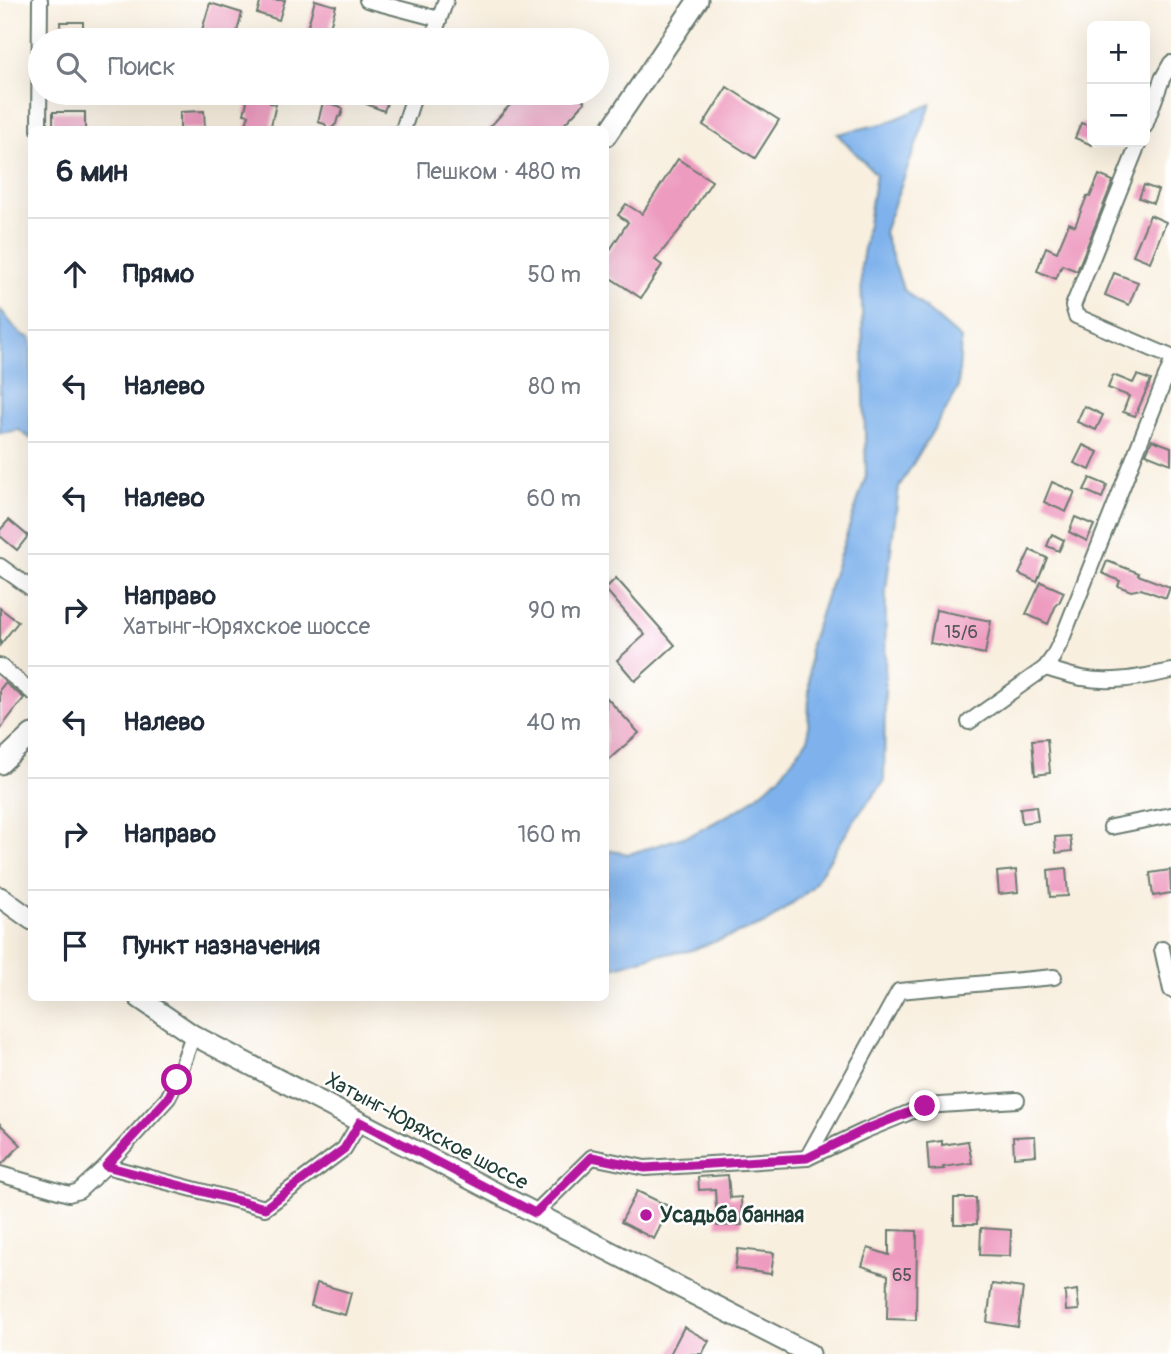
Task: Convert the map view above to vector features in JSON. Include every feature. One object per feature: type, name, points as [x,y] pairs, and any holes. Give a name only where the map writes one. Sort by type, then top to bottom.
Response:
[{"type":"main road","points":[[609,132],[698,0]]},
{"type":"main road","points":[[0,764],[28,738]]},
{"type":"main road","points":[[0,897],[28,917]]},
{"type":"main road","name":"Хатынг-Юряхское шоссе","points":[[143,1001],[193,1035],[810,1354]]},
{"type":"street","points":[[40,0],[40,28]]},
{"type":"street","points":[[367,0],[439,19]]},
{"type":"street","points":[[436,28],[446,0]]},
{"type":"street","points":[[1150,112],[1171,63]]},
{"type":"street","points":[[39,105],[39,126]]},
{"type":"street","points":[[404,126],[411,105]]},
{"type":"street","points":[[1137,147],[1073,306],[1076,316],[1171,357]]},
{"type":"street","points":[[969,722],[1045,668],[1053,657],[1171,364]]},
{"type":"street","points":[[0,566],[28,586]]},
{"type":"street","points":[[0,666],[28,689]]},
{"type":"street","points":[[1045,668],[1101,680],[1120,680],[1171,671]]},
{"type":"street","points":[[1111,827],[1171,815]]},
{"type":"street","points":[[1163,949],[1171,990]]},
{"type":"street","points":[[807,1158],[899,991],[1054,977]]},
{"type":"street","points":[[0,1174],[68,1194],[79,1191],[106,1166],[168,1098],[193,1035]]},
{"type":"street","points":[[535,1213],[592,1157],[645,1168],[807,1158],[864,1130],[925,1106],[1017,1100]]},
{"type":"street","points":[[106,1166],[265,1208],[344,1149],[360,1122]]},
{"type":"water","points":[[931,104],[884,232],[903,289],[961,339],[958,389],[899,487],[886,589],[884,782],[857,816],[811,889],[766,923],[689,951],[657,955],[609,969],[609,851],[629,854],[693,834],[745,806],[779,777],[808,739],[810,645],[866,476],[861,267],[876,174],[837,134],[886,123]]},
{"type":"water","points":[[0,309],[20,334],[28,337],[28,437],[19,430],[0,433]]},
{"type":"building","points":[[261,0],[285,0],[279,20],[257,13]]},
{"type":"building","points":[[315,0],[336,6],[330,28],[307,28]]},
{"type":"building","points":[[210,3],[242,13],[238,28],[203,28]]},
{"type":"building","points":[[60,22],[83,22],[83,28],[60,28]]},
{"type":"building","points":[[727,87],[779,120],[755,158],[703,125]]},
{"type":"building","points":[[246,105],[276,105],[271,126],[245,126],[249,115],[244,114]]},
{"type":"building","points":[[322,105],[335,105],[343,109],[334,126],[318,122]]},
{"type":"building","points":[[369,105],[386,105],[384,111]]},
{"type":"building","points":[[510,105],[582,105],[563,126],[491,126]]},
{"type":"building","points":[[204,111],[205,126],[180,126],[180,112]]},
{"type":"building","points":[[53,112],[85,112],[85,126],[53,126]]},
{"type":"building","points":[[1081,123],[1087,125],[1087,143],[1075,138]]},
{"type":"building","points":[[678,159],[712,181],[683,226],[655,260],[662,265],[641,298],[609,277],[609,251],[628,222],[618,215],[626,204],[642,214]]},
{"type":"building","points":[[1099,175],[1113,181],[1077,271],[1062,265],[1056,279],[1037,271],[1046,247],[1057,252],[1069,223],[1075,226]]},
{"type":"building","points":[[1144,185],[1158,190],[1153,203],[1139,198]]},
{"type":"building","points":[[1150,215],[1166,222],[1150,262],[1133,255]]},
{"type":"building","points":[[1114,273],[1138,282],[1129,305],[1105,295]]},
{"type":"building","points":[[1113,375],[1133,383],[1137,375],[1151,380],[1135,416],[1123,412],[1129,396],[1108,388]]},
{"type":"building","points":[[1084,406],[1103,415],[1096,430],[1077,422]]},
{"type":"building","points":[[1152,440],[1171,447],[1171,464],[1146,454]]},
{"type":"building","points":[[1083,445],[1098,452],[1090,470],[1074,463]]},
{"type":"building","points":[[1090,478],[1107,485],[1102,498],[1084,490]]},
{"type":"building","points":[[1052,482],[1075,492],[1066,512],[1044,502]]},
{"type":"building","points":[[1075,517],[1094,525],[1087,541],[1069,532]]},
{"type":"building","points":[[9,520],[28,536],[17,550],[0,536],[0,530]]},
{"type":"building","points":[[1052,534],[1064,540],[1059,551],[1047,546]]},
{"type":"building","points":[[1030,550],[1047,558],[1037,582],[1019,574]]},
{"type":"building","points":[[1107,561],[1170,587],[1166,598],[1141,589],[1131,591],[1118,586],[1120,581],[1102,573]]},
{"type":"building","points":[[616,578],[675,645],[635,681],[617,660],[645,635],[609,593],[609,585]]},
{"type":"building","points":[[1041,582],[1064,592],[1048,624],[1026,614]]},
{"type":"building","points":[[0,608],[18,622],[0,645]]},
{"type":"building","points":[[936,610],[991,621],[985,654],[930,643]]},
{"type":"building","points":[[5,683],[24,698],[0,729],[0,689]]},
{"type":"building","points":[[609,700],[639,733],[609,759]]},
{"type":"building","points":[[1047,739],[1050,773],[1035,775],[1032,740]]},
{"type":"building","points":[[1036,806],[1038,821],[1022,823],[1020,808]]},
{"type":"building","points":[[1070,836],[1072,851],[1056,853],[1055,837]]},
{"type":"building","points":[[1066,868],[1068,896],[1050,897],[1048,870]]},
{"type":"building","points":[[1016,870],[1018,892],[999,894],[997,872]]},
{"type":"building","points":[[1170,870],[1171,893],[1153,896],[1150,873]]},
{"type":"building","points":[[0,1124],[21,1145],[1,1165],[0,1165]]},
{"type":"building","points":[[1035,1136],[1036,1155],[1014,1157],[1013,1137]]},
{"type":"building","points":[[942,1141],[942,1145],[968,1141],[972,1163],[929,1170],[927,1143]]},
{"type":"building","points":[[728,1175],[730,1198],[741,1197],[742,1225],[717,1226],[715,1189],[699,1190],[698,1177]]},
{"type":"building","name":"Усадьба банная","points":[[637,1191],[670,1207],[654,1239],[621,1222]]},
{"type":"building","points":[[954,1198],[976,1198],[977,1224],[954,1224]]},
{"type":"building","points":[[981,1228],[1011,1230],[1010,1256],[980,1255]]},
{"type":"building","points":[[889,1230],[917,1231],[916,1320],[887,1319],[888,1275],[862,1266],[868,1248],[889,1255]]},
{"type":"building","points":[[738,1249],[774,1253],[771,1274],[735,1269]]},
{"type":"building","points":[[317,1283],[351,1293],[345,1315],[311,1306]]},
{"type":"building","points":[[992,1284],[1023,1288],[1018,1327],[987,1322]]},
{"type":"building","points":[[1077,1290],[1079,1310],[1066,1311],[1065,1292]]},
{"type":"building","points":[[684,1327],[709,1341],[702,1354],[670,1354]]},
{"type":"place","name":"Усадьба банная","points":[[646,1215]]},
{"type":"route","points":[[177,1080],[168,1098],[106,1166],[265,1208],[344,1149],[360,1122],[535,1213],[592,1157],[645,1168],[807,1158],[864,1130],[925,1106]]}]
